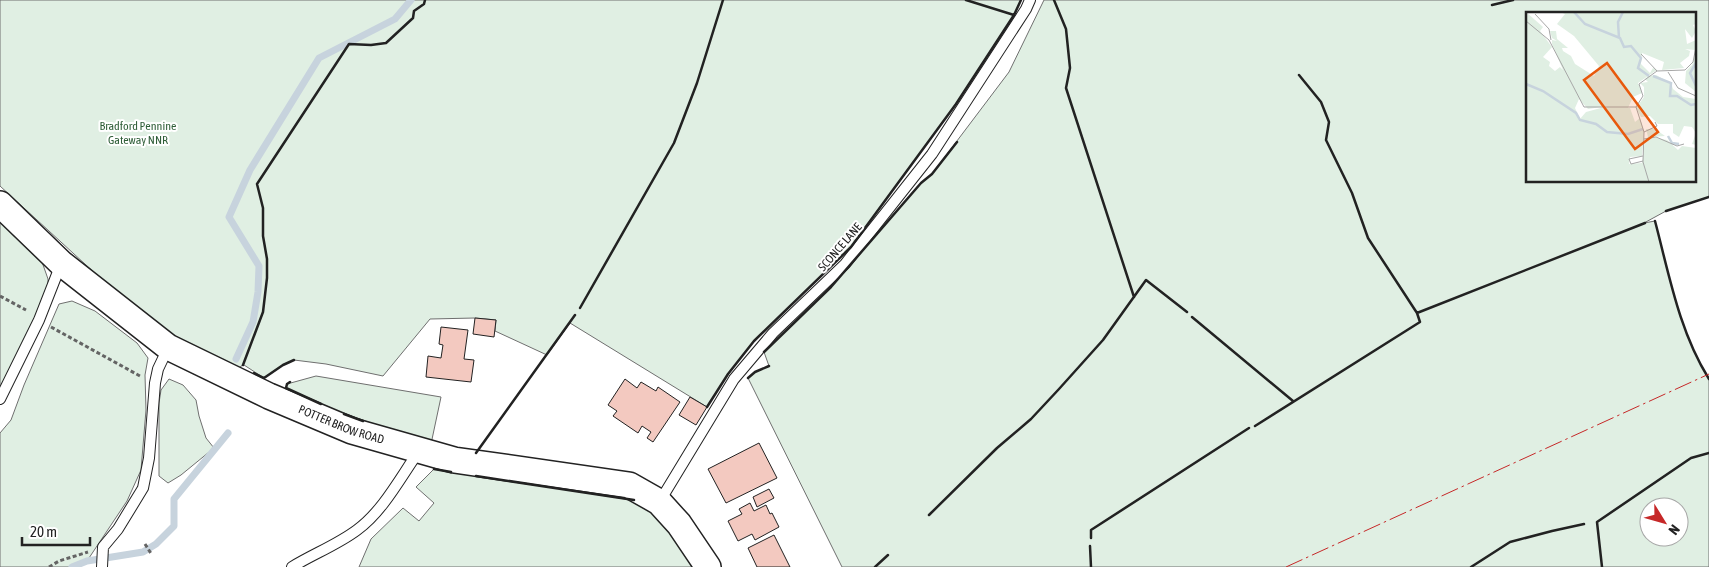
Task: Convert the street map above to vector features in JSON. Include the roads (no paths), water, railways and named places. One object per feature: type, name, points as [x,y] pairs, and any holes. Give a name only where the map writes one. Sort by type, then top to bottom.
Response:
[{"type":"street","name":"POTTER BROW ROAD","points":[[0,204],[61,263],[168,347],[269,396],[352,431],[454,460],[629,485],[659,502],[680,524],[708,567]]},
{"type":"lane","name":"SCONCE LANE","points":[[659,502],[734,380],[773,333],[845,264],[932,154],[1030,0]]},
{"type":"lane","points":[[0,399],[39,320],[61,263]]},
{"type":"lane","points":[[102,567],[103,551],[143,488],[149,458],[155,383],[158,369],[168,347]]},
{"type":"lane","points":[[292,567],[345,538],[365,523],[382,503],[419,450]]},
{"type":"waterway","points":[[236,359],[253,322],[258,292],[259,266],[229,217],[250,170],[319,58],[395,19],[411,0]]},
{"type":"waterway","points":[[72,567],[87,561],[143,552],[156,544],[174,526],[174,499],[228,433]]},
{"type":"park label","name":"Bradford Pennine Gateway NNR","points":[[138,133]]}]
